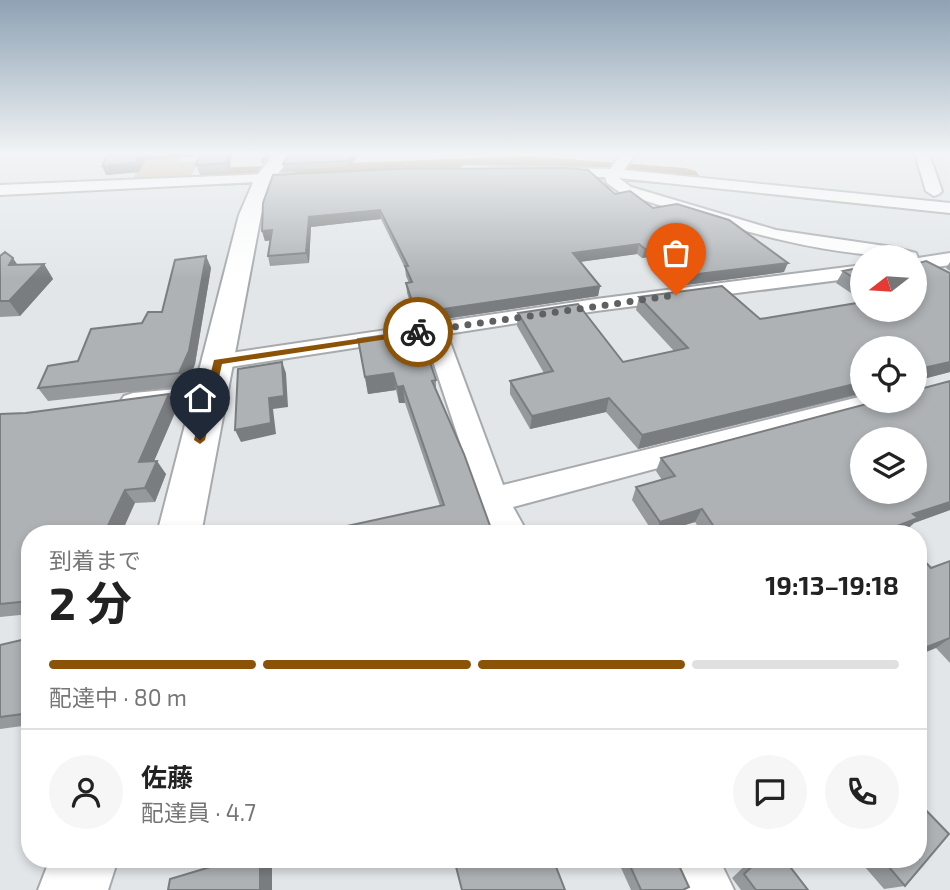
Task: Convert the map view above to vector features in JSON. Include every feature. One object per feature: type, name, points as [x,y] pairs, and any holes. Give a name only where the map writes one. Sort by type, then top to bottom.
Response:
[{"type":"main road","points":[[181,525],[250,215],[260,196]]},
{"type":"main road","points":[[73,890],[81,868]]},
{"type":"street","points":[[643,196],[749,229],[802,241],[850,247]]},
{"type":"street","points":[[830,196],[950,208]]},
{"type":"street","points":[[928,260],[950,259]]},
{"type":"street","points":[[928,268],[950,281]]},
{"type":"street","points":[[217,362],[596,305],[850,273]]},
{"type":"street","points":[[434,330],[493,500],[507,525]]},
{"type":"street","points":[[113,404],[210,394]]},
{"type":"street","points":[[493,500],[850,408]]},
{"type":"street","points":[[696,868],[709,890]]},
{"type":"building","points":[[266,196],[636,196],[653,208],[677,204],[729,220],[788,263],[681,276],[651,248],[645,249],[639,244],[573,253],[600,286],[416,313],[406,283],[412,282],[405,266],[408,266],[380,210],[309,217],[306,253],[268,256],[272,230],[262,231]]},
{"type":"building","points":[[5,252],[13,258],[9,265],[44,264],[9,301],[0,301],[0,256]]},
{"type":"building","points":[[206,256],[189,351],[179,373],[38,388],[48,366],[78,361],[91,329],[142,323],[148,312],[162,312],[175,260]]},
{"type":"building","points":[[928,262],[950,273],[950,362],[927,367],[927,336],[850,336],[850,385],[642,435],[609,398],[532,416],[510,381],[553,371],[518,313],[578,304],[623,362],[688,348],[639,297],[722,286],[760,319],[850,304],[850,322],[928,322]]},
{"type":"building","points":[[419,330],[436,380],[432,381],[464,454],[490,525],[352,525],[444,505],[403,386],[397,387],[393,373],[365,377],[358,339]]},
{"type":"building","points":[[282,362],[284,396],[269,398],[271,423],[235,430],[238,369]]},
{"type":"building","points":[[950,381],[950,502],[913,514],[918,518],[900,525],[713,525],[702,509],[660,522],[636,487],[675,476],[661,458],[850,408],[850,413],[927,413],[927,387]]},
{"type":"building","points":[[169,394],[139,462],[157,461],[145,488],[125,490],[108,525],[21,525],[21,602],[0,604],[0,414]]},
{"type":"building","points":[[950,561],[950,638],[927,647],[927,564],[931,568]]},
{"type":"building","points":[[21,640],[21,714],[0,717],[0,645]]},
{"type":"building","points":[[927,811],[949,834],[927,860]]},
{"type":"building","points":[[207,868],[260,868],[260,890],[168,890],[170,879]]},
{"type":"building","points":[[456,868],[556,868],[565,890],[462,890]]},
{"type":"building","points":[[631,868],[680,868],[689,887],[683,890],[641,890]]},
{"type":"building","points":[[750,868],[791,868],[808,890],[756,890],[744,874]]},
{"type":"building","points":[[890,868],[920,868],[905,886]]},
{"type":"way so far","points":[[418,332],[676,295]]},
{"type":"route","points":[[200,440],[217,362],[418,332]]}]
